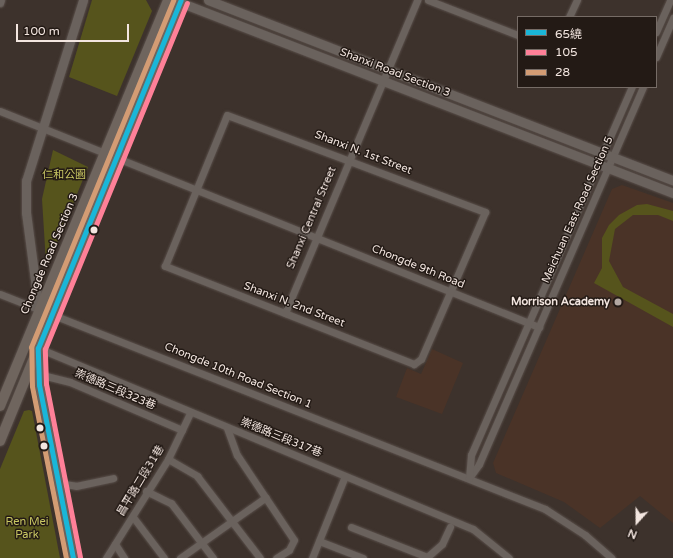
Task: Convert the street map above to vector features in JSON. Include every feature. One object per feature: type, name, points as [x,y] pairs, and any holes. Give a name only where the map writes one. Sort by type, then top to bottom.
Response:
[{"type":"main road","name":"Chongde Road Section 3","points":[[0,406],[168,0]]},
{"type":"main road","points":[[0,441],[117,157],[178,1]]},
{"type":"street","points":[[73,558],[38,374],[39,310],[26,213],[26,181],[83,0]]},
{"type":"street","name":"Shanxi Road Section 3","points":[[208,0],[673,180]]},
{"type":"street","name":"Shanxi Central Street","points":[[285,313],[316,237],[351,161],[417,0]]},
{"type":"street","points":[[428,0],[517,35]]},
{"type":"street","points":[[569,16],[577,0]]},
{"type":"street","points":[[657,30],[670,0]]},
{"type":"street","name":"Shanxi Road Section 3","points":[[178,1],[607,169],[673,193]]},
{"type":"street","points":[[657,56],[673,18]]},
{"type":"street","name":"Meichuan East Road Section 5","points":[[468,478],[469,460],[632,88]]},
{"type":"street","name":"Meichuan East Road Section 5","points":[[468,478],[479,464],[643,88]]},
{"type":"street","name":"Chongde 9th Road","points":[[0,110],[539,327]]},
{"type":"street","name":"Shanxi N. 1st Street","points":[[197,190],[227,115],[485,212],[450,292]]},
{"type":"street","name":"Shanxi N. 2nd Street","points":[[197,190],[165,266],[414,364],[421,359],[450,292]]},
{"type":"street","name":"Chongde 10th Road Section 1","points":[[0,294],[545,509],[585,535],[611,558]]},
{"type":"street","name":"崇德路三段317巷","points":[[38,348],[190,414],[472,529],[508,558]]},
{"type":"street","name":"崇德路三段323巷","points":[[38,374],[70,382],[182,430]]},
{"type":"street","name":"昌平路二段31巷","points":[[106,558],[133,517],[146,491],[168,459],[190,414]]},
{"type":"street","points":[[227,428],[237,455],[294,540],[289,550],[276,558]]},
{"type":"street","points":[[168,459],[197,476],[260,558]]},
{"type":"street","points":[[312,558],[345,476]]},
{"type":"street","points":[[58,483],[76,486],[113,478]]},
{"type":"street","points":[[146,491],[171,503],[213,558]]},
{"type":"street","points":[[180,558],[266,497]]},
{"type":"street","points":[[133,517],[164,558]]},
{"type":"street","points":[[351,527],[426,558],[442,544],[450,527]]},
{"type":"street","points":[[319,541],[362,558]]},
{"type":"street","points":[[116,544],[124,558]]},
{"type":"shaded area","name":"Morrison Academy","points":[[622,185],[673,203],[673,523],[640,496],[600,528],[564,502],[496,473],[493,463],[612,189]]},
{"type":"shaded area","points":[[432,349],[463,363],[442,414],[396,397],[407,368],[421,374]]},
{"type":"green space","points":[[92,0],[146,0],[152,11],[117,96],[69,77]]},
{"type":"green space","name":"仁和公園","points":[[53,150],[88,167],[49,263],[46,263],[42,199]]},
{"type":"green space","points":[[647,204],[673,211],[673,221],[658,215],[633,215],[615,229],[609,261],[623,287],[673,314],[673,327],[594,283],[602,268],[602,238],[609,225],[619,215],[637,205]]},
{"type":"green space","name":"Ren Mei Park","points":[[24,411],[32,411],[60,558],[0,558],[0,469]]},
{"type":"transit line","name":"28","points":[[66,558],[32,386],[31,347],[173,0]]},
{"type":"transit line","name":"65繞","points":[[73,558],[39,385],[38,348],[181,0]]},
{"type":"transit line","name":"105","points":[[80,557],[46,384],[45,349],[187,3]]},
{"type":"place","name":"Morrison Academy","points":[[618,302]]}]
